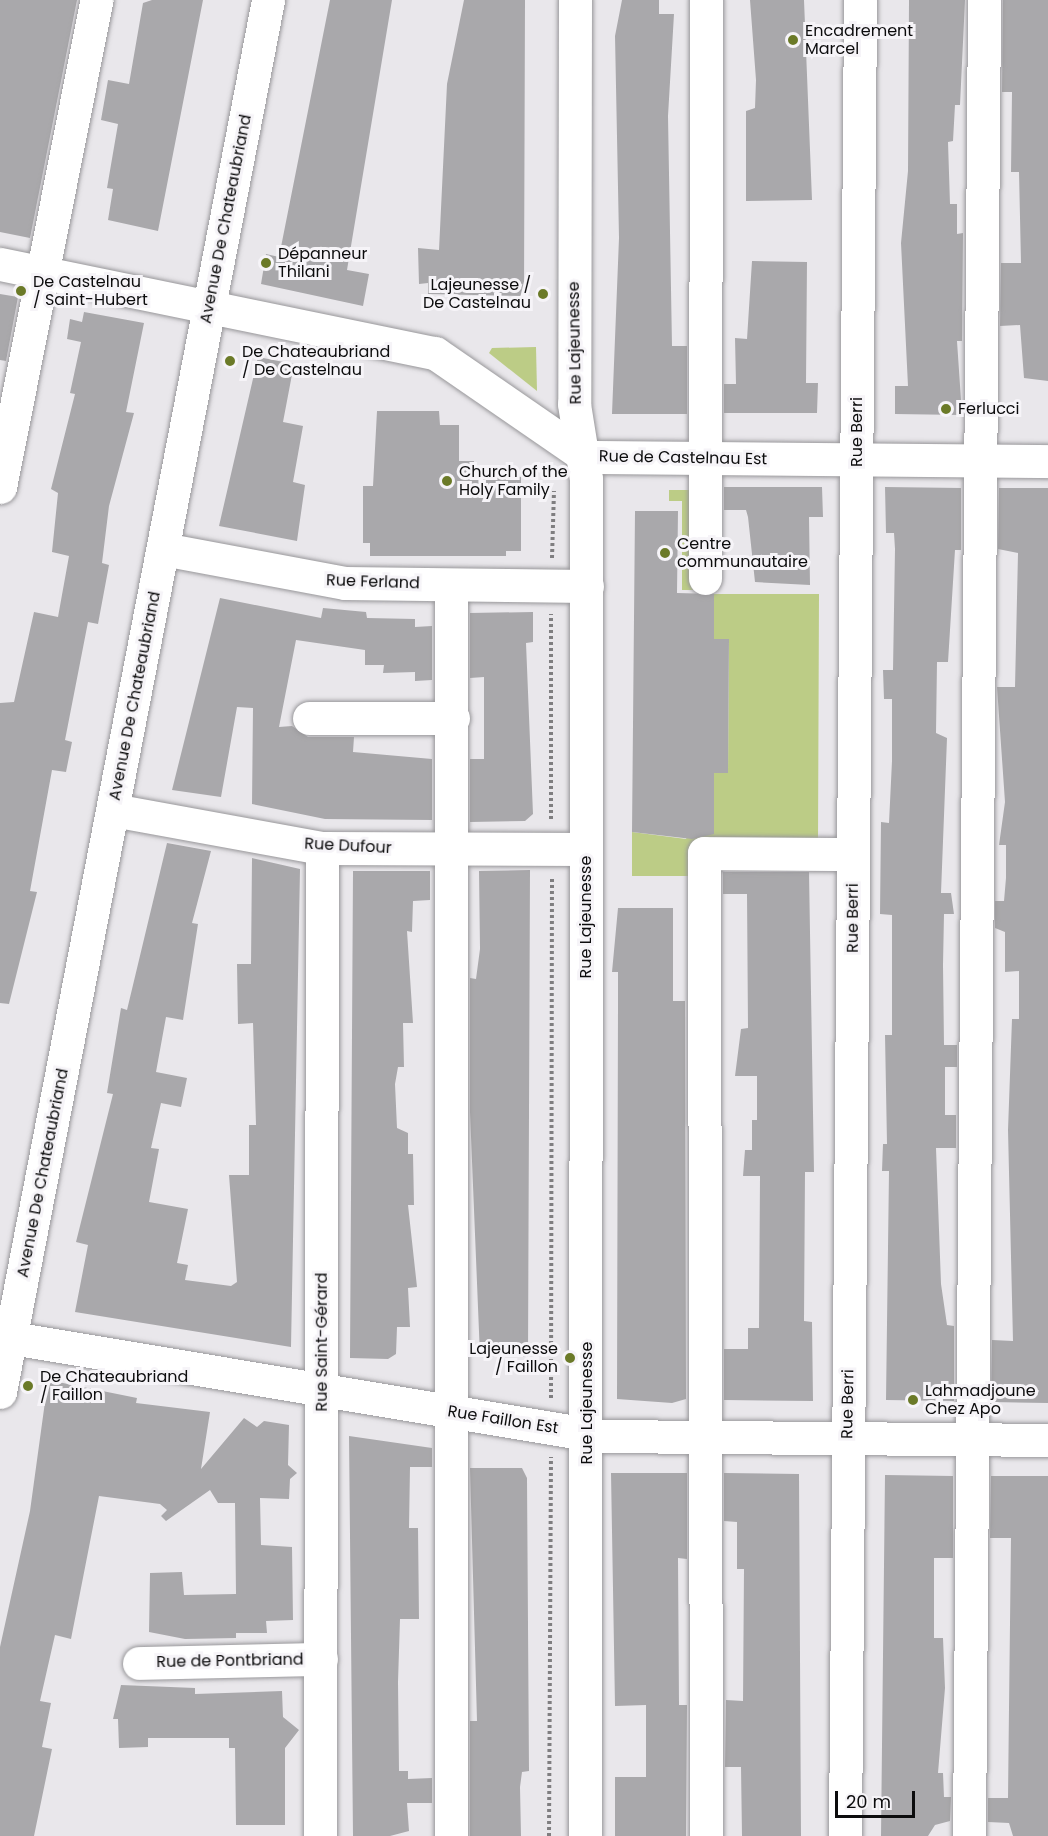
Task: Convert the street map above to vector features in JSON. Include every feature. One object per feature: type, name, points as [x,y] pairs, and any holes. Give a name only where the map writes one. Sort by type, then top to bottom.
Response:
[{"type":"street","points":[[0,487],[96,0]]},
{"type":"street","name":"Avenue De Chateaubriand","points":[[0,1392],[5,1337],[113,810],[268,0]]},
{"type":"street","name":"Rue Lajeunesse","points":[[575,0],[574,404],[586,457],[585,1836]]},
{"type":"street","points":[[705,578],[706,0]]},
{"type":"street","name":"Rue Berri","points":[[845,1836],[860,0]]},
{"type":"street","points":[[969,1836],[984,0]]},
{"type":"street","name":"Rue de Castelnau Est","points":[[0,264],[435,352],[586,457],[1048,461]]},
{"type":"street","name":"Rue Ferland","points":[[163,549],[328,581],[586,586]]},
{"type":"street","points":[[451,585],[453,718],[452,1836]]},
{"type":"street","points":[[309,718],[453,718]]},
{"type":"street","name":"Rue Dufour","points":[[113,810],[322,848],[586,849]]},
{"type":"street","name":"Rue Saint-Gérard","points":[[320,1836],[322,848]]},
{"type":"street","points":[[706,1836],[704,853],[853,854]]},
{"type":"street","name":"Rue Faillon Est","points":[[5,1337],[587,1434],[1048,1440]]},
{"type":"street","name":"Rue de Pontbriand","points":[[138,1663],[321,1659]]},
{"type":"path","points":[[552,562],[554,482]]},
{"type":"path","points":[[551,608],[551,827]]},
{"type":"path","points":[[551,1375],[552,871]]},
{"type":"path","points":[[549,1836],[551,1459]]},
{"type":"green space","points":[[536,347],[537,391],[489,353],[492,348]]},
{"type":"green space","points":[[669,490],[693,490],[693,590],[682,590],[682,501],[669,501]]},
{"type":"green space","points":[[714,594],[819,594],[818,843],[694,876],[632,876],[632,832],[686,839],[714,773],[728,773],[729,639],[714,639]]},
{"type":"building","points":[[0,0],[77,0],[30,238],[0,232]]},
{"type":"building","points":[[152,0],[203,0],[158,231],[108,220],[113,189],[107,188],[118,124],[101,120],[108,80],[129,84],[143,3]]},
{"type":"building","points":[[330,0],[392,0],[347,270],[369,274],[363,306],[261,284],[266,254],[279,257]]},
{"type":"building","points":[[464,0],[525,0],[524,296],[428,294],[428,283],[419,284],[418,248],[439,250],[447,84]]},
{"type":"building","points":[[622,0],[659,0],[659,14],[674,14],[668,116],[672,346],[687,346],[687,414],[612,414],[619,238],[615,36]]},
{"type":"building","points":[[750,0],[804,0],[812,200],[746,201],[746,111],[755,108],[756,80]]},
{"type":"building","points":[[909,0],[965,0],[960,105],[955,105],[953,141],[948,142],[950,204],[957,204],[957,234],[963,233],[962,341],[957,341],[962,415],[895,414],[895,386],[908,386],[901,243],[908,171]]},
{"type":"building","points":[[1003,0],[1048,0],[1048,381],[1024,378],[1020,325],[1000,326],[1001,263],[1021,263],[1019,172],[1011,172],[1012,92],[1002,92]]},
{"type":"building","points":[[752,261],[807,262],[806,383],[818,383],[817,413],[724,413],[724,384],[736,384],[735,338],[747,339]]},
{"type":"building","points":[[0,294],[18,297],[6,361],[0,360]]},
{"type":"building","points":[[84,312],[144,323],[126,412],[134,413],[109,506],[102,563],[109,565],[98,624],[88,622],[65,740],[72,742],[66,772],[52,770],[30,891],[37,892],[9,1004],[0,1003],[0,703],[14,702],[34,612],[58,617],[69,556],[52,552],[58,493],[51,489],[75,394],[70,393],[81,342],[67,339],[70,319],[82,322]]},
{"type":"building","points":[[258,357],[294,364],[283,422],[303,426],[293,482],[305,485],[297,541],[219,526]]},
{"type":"building","name":"Church of the Holy Family","points":[[377,411],[439,411],[440,425],[459,425],[459,461],[474,461],[474,470],[521,477],[521,551],[506,551],[506,556],[370,556],[370,543],[363,543],[363,486],[373,486]]},
{"type":"building","points":[[724,487],[822,487],[823,517],[809,517],[810,585],[755,582],[746,510],[724,510]]},
{"type":"building","points":[[885,487],[961,488],[961,550],[955,550],[948,662],[937,662],[936,733],[947,738],[941,893],[951,893],[954,914],[944,914],[943,965],[944,1045],[957,1045],[957,1067],[945,1067],[945,1115],[956,1115],[956,1148],[936,1148],[941,1284],[947,1325],[954,1326],[954,1401],[886,1400],[889,1171],[882,1171],[883,1144],[887,1144],[885,1035],[892,1035],[892,915],[880,914],[881,822],[889,823],[892,761],[892,699],[884,699],[883,670],[893,670],[895,549],[894,533],[886,533]]},
{"type":"building","points":[[999,488],[1048,488],[1048,1403],[991,1402],[992,1340],[1013,1341],[1008,1130],[1012,1019],[1019,1019],[1019,971],[1005,972],[1005,932],[995,928],[995,901],[1004,901],[1006,878],[1006,845],[999,845],[1005,802],[997,687],[1015,687],[1018,553],[998,549]]},
{"type":"building","points":[[635,511],[678,511],[677,593],[714,594],[714,639],[729,639],[728,773],[714,773],[714,834],[692,839],[632,832]]},
{"type":"building","points":[[220,598],[321,618],[323,608],[366,612],[367,618],[415,619],[415,627],[432,626],[432,680],[415,681],[415,672],[383,673],[384,665],[365,665],[365,650],[296,640],[279,727],[292,726],[308,737],[354,737],[353,752],[432,759],[432,820],[325,819],[252,804],[253,708],[237,707],[221,797],[172,790]]},
{"type":"building","points":[[533,612],[533,642],[526,643],[533,814],[525,821],[470,822],[470,759],[484,759],[484,677],[470,678],[470,613]]},
{"type":"building","points":[[167,843],[211,851],[192,923],[198,924],[183,1020],[166,1017],[156,1072],[187,1078],[181,1107],[161,1103],[151,1148],[159,1149],[149,1202],[188,1209],[177,1263],[188,1265],[185,1280],[231,1286],[237,1282],[229,1175],[249,1175],[249,1125],[256,1125],[253,1023],[238,1024],[237,964],[251,964],[252,858],[300,869],[291,1347],[75,1312],[88,1245],[76,1242],[113,1094],[107,1093],[121,1008],[127,1010]]},
{"type":"building","points":[[530,870],[528,1357],[480,1356],[470,1112],[470,978],[476,979],[480,949],[479,871]]},
{"type":"building","points":[[353,871],[430,871],[430,900],[413,901],[412,932],[407,931],[413,1023],[403,1023],[404,1067],[398,1067],[395,1084],[397,1128],[408,1133],[408,1154],[413,1154],[414,1205],[408,1205],[417,1287],[408,1288],[410,1327],[397,1327],[396,1354],[388,1359],[350,1358]]},
{"type":"building","points":[[723,872],[809,872],[814,1172],[805,1172],[804,1321],[812,1322],[813,1401],[724,1400],[724,1349],[748,1349],[748,1328],[759,1328],[760,1176],[743,1176],[745,1150],[752,1150],[752,1120],[757,1120],[757,1076],[735,1076],[741,1029],[748,1028],[747,894],[723,894]]},
{"type":"building","points":[[618,908],[673,908],[673,1001],[685,1001],[686,1399],[672,1403],[617,1399],[618,972],[612,972]]},
{"type":"building","points":[[48,1380],[137,1398],[136,1403],[210,1412],[201,1469],[244,1418],[257,1427],[264,1421],[289,1425],[288,1465],[297,1473],[290,1479],[289,1499],[260,1498],[261,1545],[292,1547],[293,1620],[266,1621],[267,1633],[236,1633],[236,1638],[185,1639],[149,1632],[150,1573],[182,1572],[184,1595],[236,1594],[235,1503],[218,1503],[210,1490],[166,1521],[161,1516],[167,1510],[160,1504],[99,1496],[71,1639],[55,1635],[40,1701],[51,1703],[42,1747],[52,1749],[34,1836],[0,1836],[0,1647],[30,1511]]},
{"type":"building","points":[[349,1436],[432,1448],[432,1467],[410,1467],[409,1528],[418,1528],[419,1619],[400,1619],[398,1682],[399,1771],[408,1771],[408,1779],[432,1778],[432,1803],[407,1803],[409,1831],[390,1836],[353,1836]]},
{"type":"building","points":[[470,1468],[522,1468],[527,1478],[529,1771],[522,1772],[520,1787],[521,1836],[470,1836],[470,1721],[477,1721]]},
{"type":"building","points":[[611,1473],[687,1473],[687,1559],[678,1558],[679,1705],[687,1705],[686,1836],[615,1836],[615,1777],[646,1777],[646,1705],[615,1706]]},
{"type":"building","points":[[724,1473],[799,1474],[801,1836],[742,1836],[741,1767],[725,1767],[726,1700],[743,1701],[744,1569],[737,1569],[737,1522],[724,1521]]},
{"type":"building","points":[[885,1475],[953,1476],[953,1558],[934,1558],[934,1638],[943,1638],[945,1688],[938,1773],[943,1773],[944,1797],[951,1797],[950,1821],[935,1825],[928,1836],[881,1836]]},
{"type":"building","points":[[991,1476],[1048,1476],[1048,1836],[1013,1836],[1009,1823],[988,1822],[988,1798],[1008,1798],[1011,1538],[990,1538]]},
{"type":"building","points":[[121,1685],[195,1688],[195,1694],[282,1691],[283,1717],[299,1730],[285,1748],[285,1825],[236,1825],[235,1748],[229,1748],[229,1738],[148,1738],[148,1747],[119,1748],[118,1719],[113,1719]]},
{"type":"place","name":"Encadrement Marcel","points":[[793,40]]},
{"type":"place","name":"Dépanneur Thilani","points":[[266,263]]},
{"type":"place","name":"De Castelnau / Saint-Hubert","points":[[21,291]]},
{"type":"place","name":"Lajeunesse / De Castelnau","points":[[543,294]]},
{"type":"place","name":"De Chateaubriand / De Castelnau","points":[[230,361]]},
{"type":"place","name":"Ferlucci","points":[[946,409]]},
{"type":"place","name":"Church of the Holy Family","points":[[447,481]]},
{"type":"place","name":"Centre communautaire","points":[[665,553]]},
{"type":"place","name":"Lajeunesse / Faillon","points":[[570,1358]]},
{"type":"place","name":"De Chateaubriand / Faillon","points":[[28,1386]]},
{"type":"place","name":"Lahmadjoune Chez Apo","points":[[913,1400]]}]
